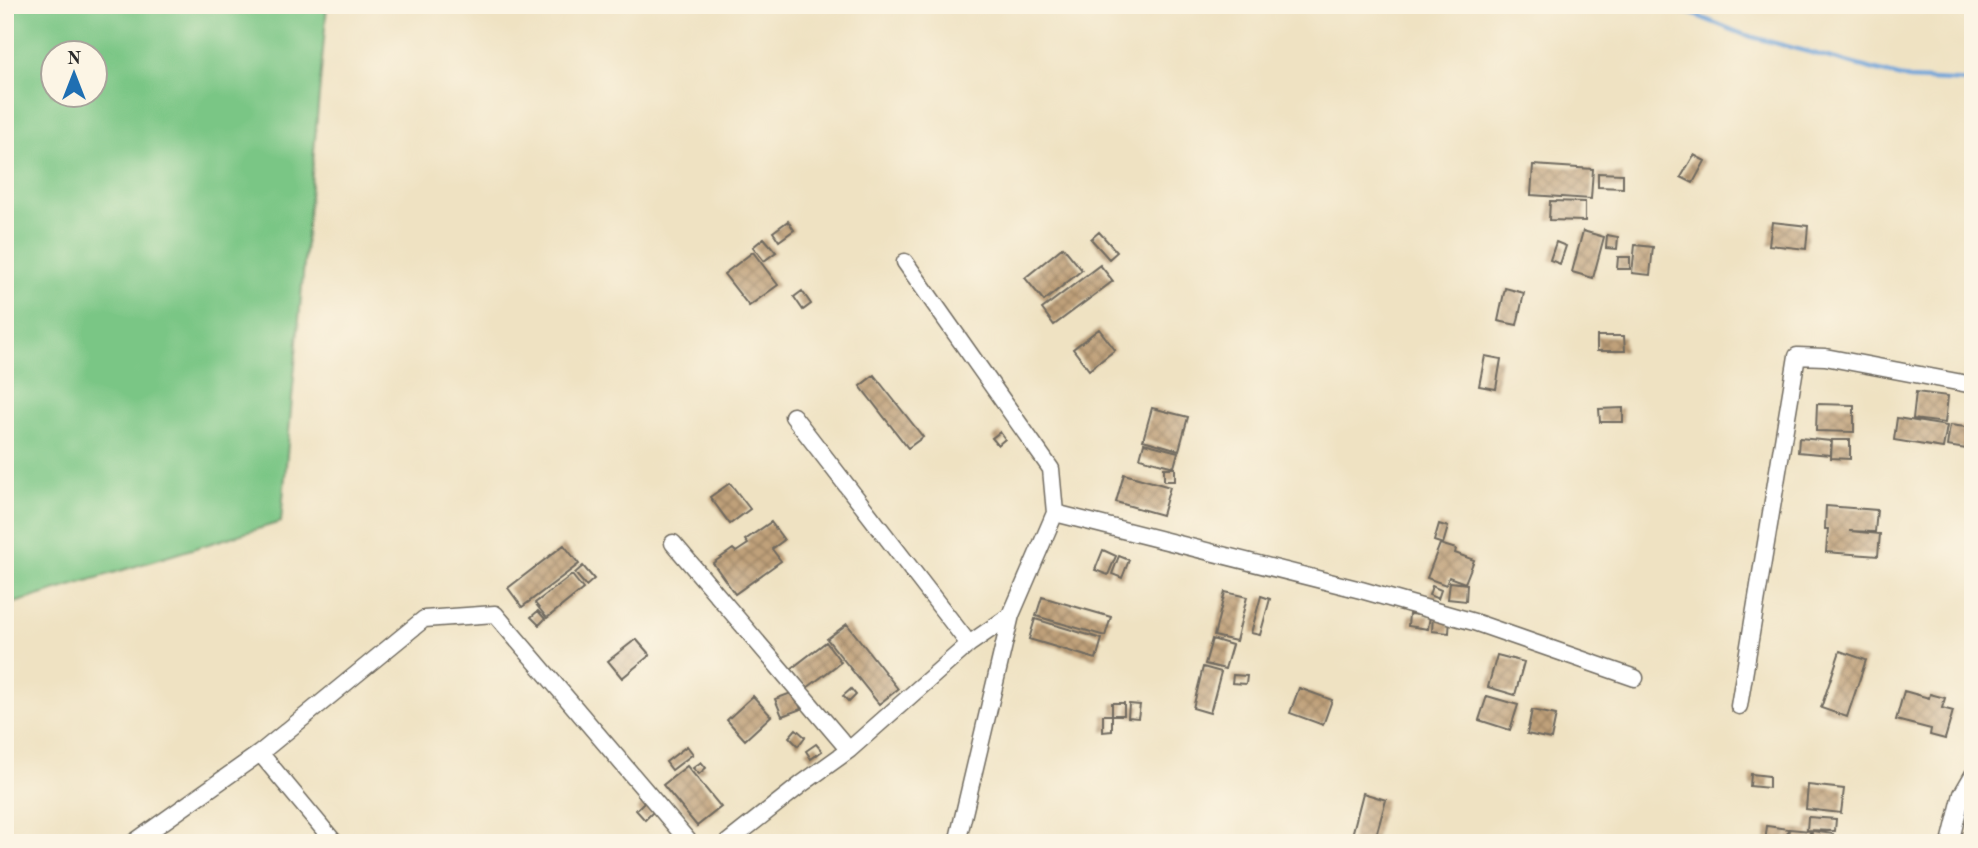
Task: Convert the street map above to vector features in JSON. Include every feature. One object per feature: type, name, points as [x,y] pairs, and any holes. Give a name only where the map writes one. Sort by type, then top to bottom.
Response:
[{"type":"street","points":[[905,262],[1051,469],[1055,513],[1011,615],[957,843]]},
{"type":"street","points":[[1739,706],[1797,356],[1825,357],[1973,385]]},
{"type":"street","points":[[793,416],[969,644]]},
{"type":"street","points":[[1055,513],[1361,590],[1449,615],[1635,677]]},
{"type":"street","points":[[673,543],[849,750]]},
{"type":"street","points":[[133,843],[260,753],[424,619],[495,614],[690,843]]},
{"type":"street","points":[[727,843],[849,750],[969,644],[1011,615]]},
{"type":"street","points":[[260,753],[335,843]]},
{"type":"street","points":[[1950,843],[1962,794],[1973,775]]},
{"type":"green space","points":[[5,5],[327,5],[281,522],[5,606]]},
{"type":"building","points":[[1694,155],[1705,161],[1693,183],[1681,177]]},
{"type":"building","points":[[1533,165],[1593,169],[1591,199],[1531,195]]},
{"type":"building","points":[[1598,173],[1623,174],[1623,188],[1598,187]]},
{"type":"building","points":[[1550,201],[1585,202],[1585,221],[1549,220]]},
{"type":"building","points":[[788,221],[794,230],[779,241],[773,232]]},
{"type":"building","points":[[1772,222],[1808,226],[1806,249],[1769,245]]},
{"type":"building","points":[[1583,231],[1604,237],[1593,278],[1572,272]]},
{"type":"building","points":[[1099,232],[1117,252],[1109,259],[1091,239]]},
{"type":"building","points":[[1607,235],[1618,237],[1617,249],[1606,248]]},
{"type":"building","points":[[764,238],[776,252],[764,261],[753,247]]},
{"type":"building","points":[[1556,242],[1566,246],[1560,264],[1550,260]]},
{"type":"building","points":[[1635,245],[1653,247],[1650,275],[1632,273]]},
{"type":"building","points":[[1063,247],[1082,270],[1044,301],[1025,278]]},
{"type":"building","points":[[753,252],[778,285],[749,306],[724,274]]},
{"type":"building","points":[[1618,257],[1630,257],[1630,269],[1617,269]]},
{"type":"building","points":[[1100,265],[1113,281],[1054,325],[1042,309]]},
{"type":"building","points":[[1505,288],[1524,293],[1517,325],[1498,321]]},
{"type":"building","points":[[802,291],[811,304],[803,310],[794,297]]},
{"type":"building","points":[[1099,329],[1115,350],[1089,370],[1073,349]]},
{"type":"building","points":[[1597,336],[1624,336],[1625,351],[1597,351]]},
{"type":"building","points":[[1485,356],[1501,359],[1496,389],[1479,386]]},
{"type":"building","points":[[874,375],[923,437],[908,448],[860,386]]},
{"type":"building","points":[[1916,392],[1948,396],[1945,423],[1913,419]]},
{"type":"building","points":[[1817,404],[1854,405],[1854,432],[1816,431]]},
{"type":"building","points":[[1152,408],[1188,417],[1179,450],[1143,440]]},
{"type":"building","points":[[1623,408],[1623,422],[1600,422],[1599,409]]},
{"type":"building","points":[[1897,418],[1947,426],[1943,448],[1894,440]]},
{"type":"building","points":[[1950,425],[1973,428],[1973,450],[1947,446]]},
{"type":"building","points":[[1000,432],[1005,439],[998,445],[992,438]]},
{"type":"building","points":[[1799,438],[1831,441],[1830,455],[1798,452]]},
{"type":"building","points":[[1832,440],[1850,440],[1850,459],[1831,458]]},
{"type":"building","points":[[1144,443],[1178,452],[1174,467],[1140,458]]},
{"type":"building","points":[[1164,468],[1175,468],[1175,481],[1164,481]]},
{"type":"building","points":[[1124,474],[1170,487],[1162,515],[1116,502]]},
{"type":"building","points":[[730,483],[750,509],[730,524],[710,497]]},
{"type":"building","points":[[1826,506],[1877,510],[1875,532],[1849,531],[1880,534],[1878,556],[1826,552]]},
{"type":"building","points":[[771,522],[784,540],[772,549],[781,561],[735,594],[713,563],[733,549],[736,552],[748,544],[745,540]]},
{"type":"building","points":[[1439,524],[1448,527],[1443,544],[1434,541]]},
{"type":"building","points":[[1440,544],[1456,549],[1455,553],[1474,560],[1465,583],[1449,577],[1446,585],[1427,578]]},
{"type":"building","points":[[564,545],[579,564],[522,607],[508,588]]},
{"type":"building","points":[[1103,550],[1116,556],[1108,575],[1095,570]]},
{"type":"building","points":[[1119,556],[1129,560],[1122,578],[1112,574]]},
{"type":"building","points":[[583,566],[594,579],[586,586],[575,573]]},
{"type":"building","points":[[572,575],[583,589],[547,618],[535,603]]},
{"type":"building","points":[[1450,582],[1467,584],[1466,601],[1448,599]]},
{"type":"building","points":[[1432,586],[1441,590],[1438,599],[1429,595]]},
{"type":"building","points":[[1225,592],[1247,597],[1236,641],[1214,636]]},
{"type":"building","points":[[1261,596],[1270,599],[1260,635],[1251,633]]},
{"type":"building","points":[[1042,597],[1111,617],[1105,636],[1036,616]]},
{"type":"building","points":[[538,611],[545,619],[539,625],[531,617]]},
{"type":"building","points":[[1409,614],[1430,616],[1428,629],[1408,626]]},
{"type":"building","points":[[1433,616],[1450,618],[1449,633],[1432,631]]},
{"type":"building","points":[[1035,619],[1102,639],[1096,659],[1029,639]]},
{"type":"building","points":[[847,624],[898,689],[879,704],[827,639]]},
{"type":"building","points":[[636,639],[650,655],[622,678],[608,661]]},
{"type":"building","points":[[1212,639],[1232,645],[1225,669],[1205,664]]},
{"type":"building","points":[[826,642],[841,662],[807,688],[791,669]]},
{"type":"building","points":[[1840,651],[1866,660],[1847,717],[1821,708]]},
{"type":"building","points":[[1497,655],[1524,662],[1515,695],[1488,687]]},
{"type":"building","points":[[1203,667],[1221,672],[1210,713],[1193,708]]},
{"type":"building","points":[[1233,675],[1247,676],[1246,684],[1232,683]]},
{"type":"building","points":[[1299,688],[1332,700],[1323,725],[1290,713]]},
{"type":"building","points":[[851,689],[856,695],[849,702],[843,696]]},
{"type":"building","points":[[1904,691],[1929,698],[1930,694],[1945,698],[1942,708],[1953,711],[1945,739],[1930,735],[1931,729],[1896,720]]},
{"type":"building","points":[[794,692],[801,709],[782,716],[775,699]]},
{"type":"building","points":[[753,696],[771,716],[745,740],[727,720]]},
{"type":"building","points":[[1487,696],[1518,705],[1510,730],[1479,720]]},
{"type":"building","points":[[1112,703],[1124,703],[1124,715],[1112,715]]},
{"type":"building","points":[[1129,704],[1140,705],[1138,718],[1128,717]]},
{"type":"building","points":[[1532,710],[1556,715],[1551,739],[1527,734]]},
{"type":"building","points":[[1103,715],[1112,715],[1112,731],[1103,732]]},
{"type":"building","points":[[796,729],[805,737],[798,746],[789,737]]},
{"type":"building","points":[[816,744],[822,751],[811,759],[806,751]]},
{"type":"building","points":[[687,746],[693,754],[672,770],[666,762]]},
{"type":"building","points":[[701,762],[706,768],[699,774],[693,768]]},
{"type":"building","points":[[687,766],[721,807],[697,826],[663,785]]},
{"type":"building","points":[[1751,774],[1769,776],[1769,788],[1750,786]]},
{"type":"building","points":[[1808,785],[1844,789],[1841,813],[1806,809]]},
{"type":"building","points":[[1363,793],[1386,800],[1374,843],[1350,843]]},
{"type":"building","points":[[645,801],[654,811],[645,820],[636,810]]},
{"type":"building","points":[[1808,817],[1836,819],[1835,831],[1807,830]]},
{"type":"building","points":[[1767,826],[1788,829],[1786,843],[1765,843]]},
{"type":"building","points":[[1789,829],[1810,831],[1809,843],[1787,843]]},
{"type":"building","points":[[1812,831],[1833,834],[1832,843],[1811,843]]},
{"type":"waterway","points":[[1638,5],[1690,13],[1745,35],[1909,79],[1973,82]]}]
